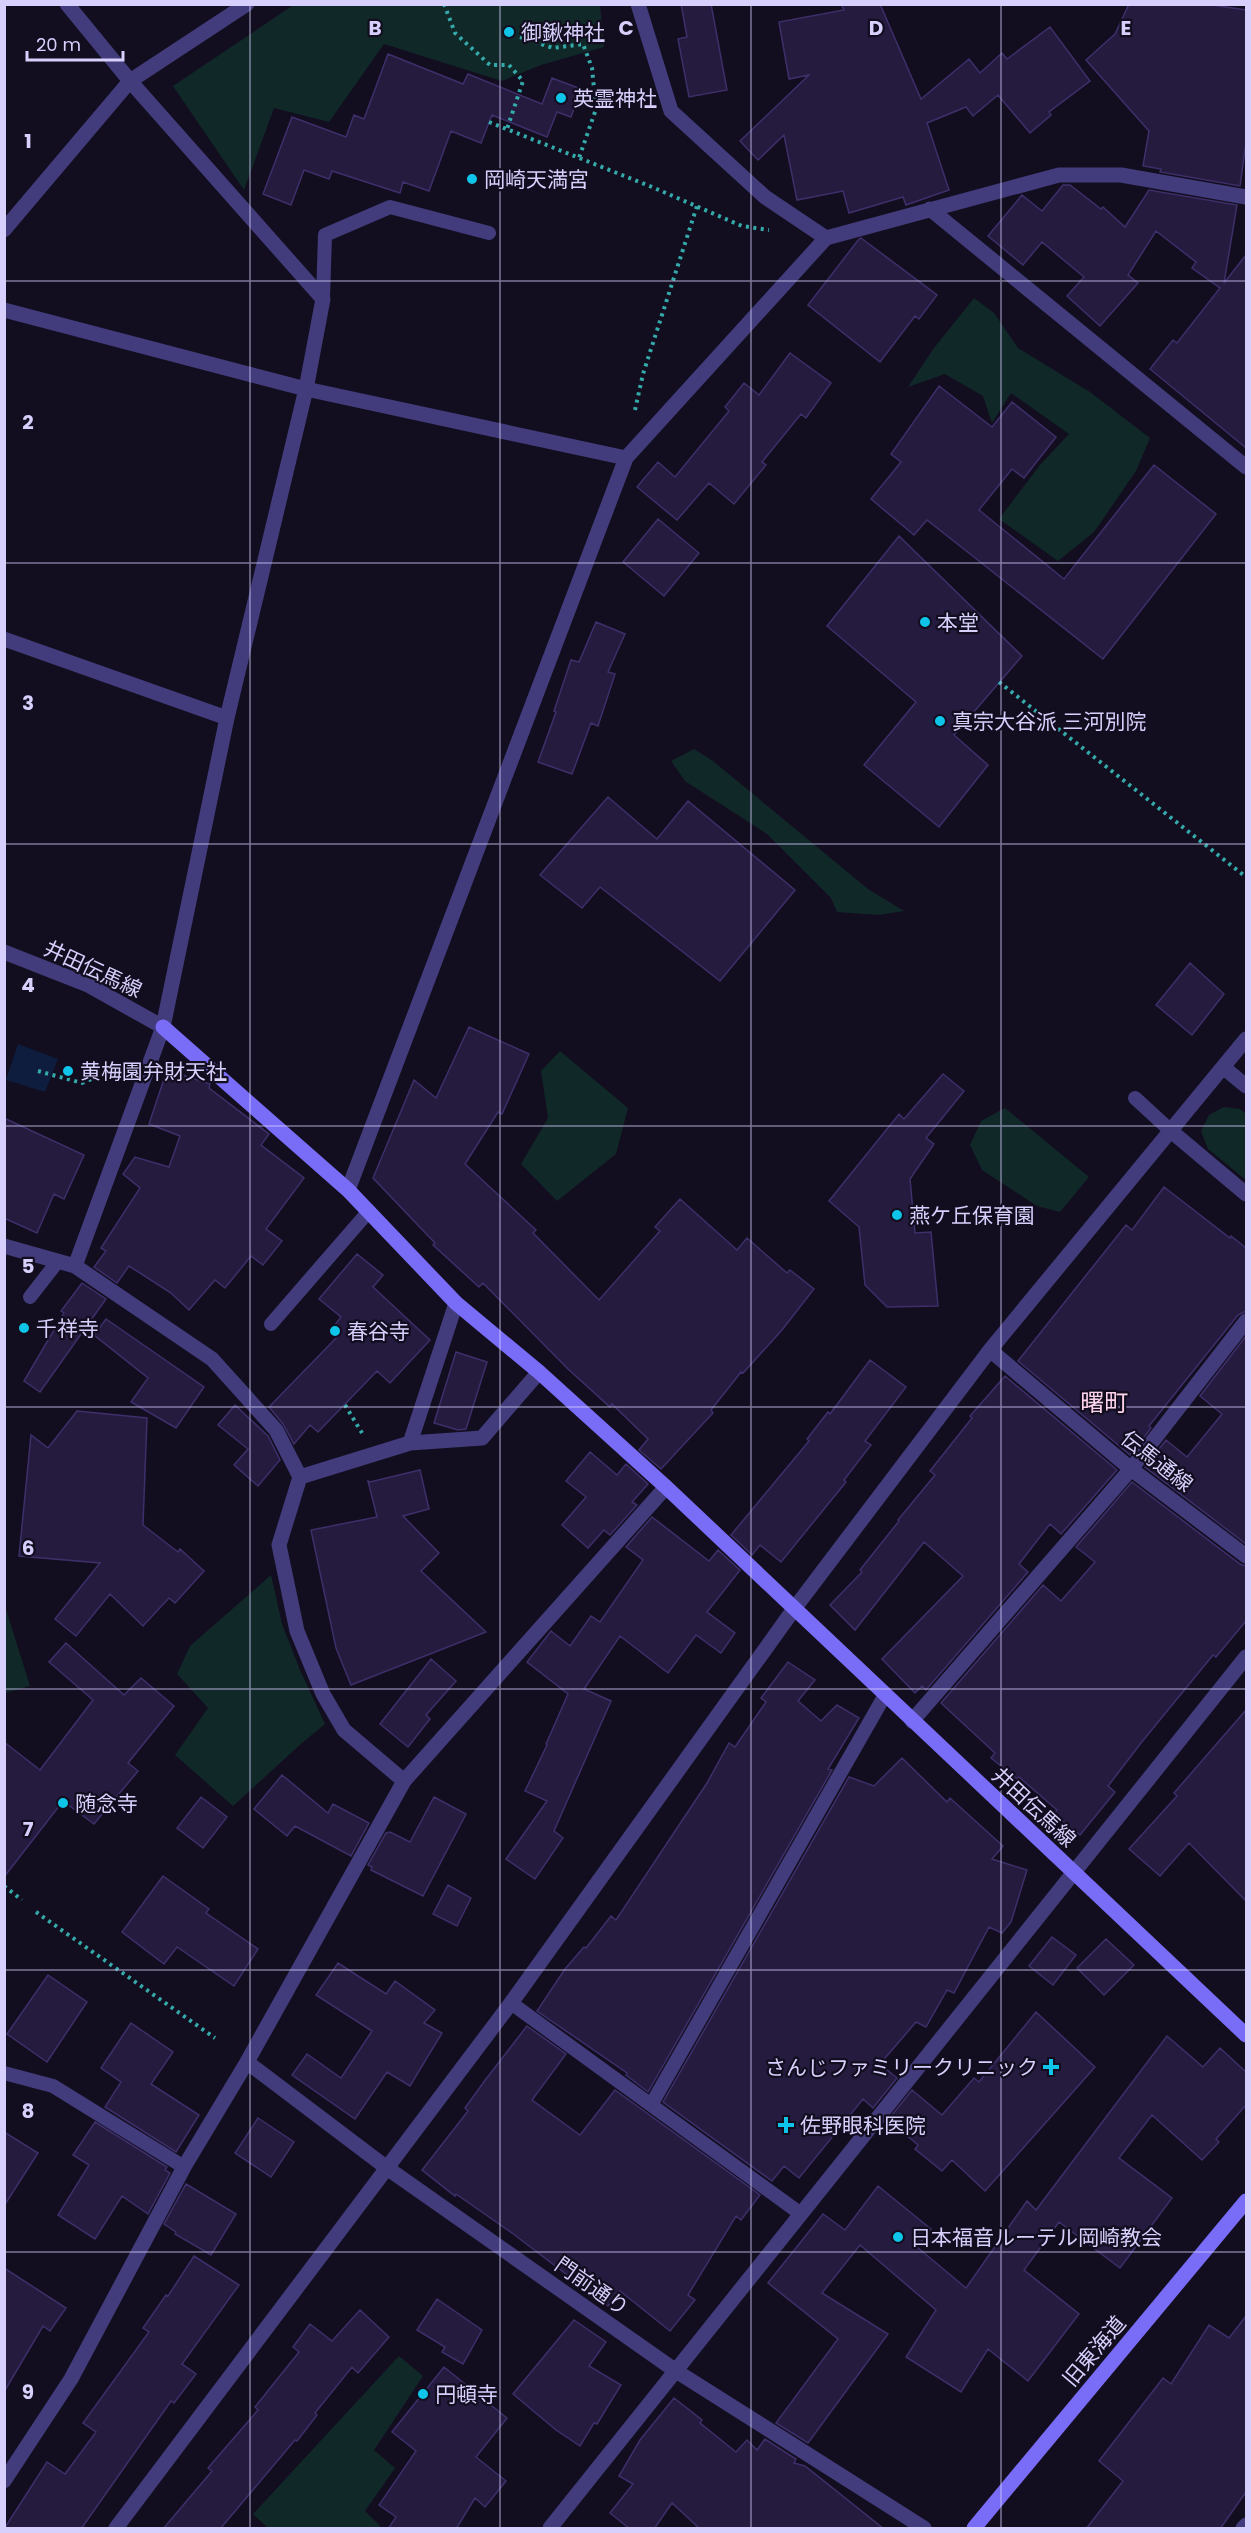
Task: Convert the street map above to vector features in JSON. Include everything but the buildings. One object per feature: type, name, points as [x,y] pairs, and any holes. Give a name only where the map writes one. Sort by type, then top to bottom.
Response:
[{"type":"street","points":[[67,4],[130,81],[323,299],[306,389],[226,718],[163,1027],[75,1266]]},
{"type":"street","points":[[4,230],[130,81],[247,4]]},
{"type":"street","points":[[638,4],[671,111],[765,197],[826,238]]},
{"type":"street","points":[[348,1190],[626,458],[826,238],[1059,175],[1121,175],[1246,197]]},
{"type":"street","points":[[930,209],[1246,467]]},
{"type":"street","points":[[4,310],[306,389],[626,458]]},
{"type":"street","points":[[4,639],[226,718]]},
{"type":"street","name":"井田伝馬線","points":[[4,952],[88,986],[163,1027],[348,1190],[456,1303],[539,1372],[666,1487],[1246,2034]]},
{"type":"street","points":[[116,2529],[511,2003],[794,1610],[990,1350],[1246,1039]]},
{"type":"street","points":[[1223,1067],[1246,1086]]},
{"type":"street","points":[[1171,1131],[1246,1194]]},
{"type":"street","points":[[4,1246],[75,1266],[212,1359],[276,1430],[300,1478],[279,1545],[297,1631],[323,1694],[344,1730],[404,1780]]},
{"type":"street","points":[[410,1443],[456,1303]]},
{"type":"street","points":[[912,1721],[1131,1469],[1246,1322]]},
{"type":"street","name":"伝馬通線","points":[[990,1350],[1131,1469],[1246,1556]]},
{"type":"street","points":[[300,1478],[410,1443],[482,1438],[539,1372]]},
{"type":"street","points":[[4,2481],[70,2379],[184,2167],[247,2062],[404,1780],[666,1487]]},
{"type":"street","points":[[550,2529],[1246,1657]]},
{"type":"street","name":"門前通り","points":[[247,2062],[387,2168],[676,2371],[924,2529]]},
{"type":"street","name":"旧東海道","points":[[974,2529],[1246,2201]]},
{"type":"street","points":[[1244,2529],[1246,2525]]},
{"type":"lane","points":[[323,299],[325,234],[390,207],[489,232]]},
{"type":"lane","points":[[1135,1098],[1171,1131]]},
{"type":"lane","points":[[271,1324],[369,1211]]},
{"type":"lane","points":[[30,1297],[58,1261]]},
{"type":"lane","points":[[651,2105],[885,1695]]},
{"type":"lane","points":[[511,2003],[801,2214]]},
{"type":"lane","points":[[4,2073],[53,2086],[184,2167]]},
{"type":"path","points":[[444,4],[455,33],[489,65],[509,65],[523,81],[507,129]]},
{"type":"path","points":[[520,37],[553,48],[583,44],[592,68],[596,109],[579,158]]},
{"type":"path","points":[[489,122],[742,226]]},
{"type":"path","points":[[635,409],[643,374],[697,206]]},
{"type":"path","points":[[999,682],[1246,877]]},
{"type":"path","points":[[38,1071],[82,1083],[126,1065],[147,1071]]},
{"type":"path","points":[[345,1405],[374,1455]]},
{"type":"path","points":[[4,1886],[22,1900]]},
{"type":"path","points":[[36,1912],[214,2038]]},
{"type":"green space","points":[[295,4],[600,5],[604,47],[541,65],[502,81],[384,44],[329,122],[274,108],[244,190],[173,86]]},
{"type":"green space","points":[[974,298],[994,313],[1018,348],[1090,392],[1150,438],[1136,471],[1094,532],[1058,561],[999,519],[1040,465],[1069,434],[1011,393],[992,423],[983,396],[945,374],[908,387],[934,348]]},
{"type":"green space","points":[[694,749],[713,761],[868,889],[904,911],[879,915],[837,912],[831,898],[767,834],[685,781],[671,761]]},
{"type":"green space","points":[[560,1051],[628,1108],[616,1154],[557,1201],[521,1164],[548,1118],[541,1071]]},
{"type":"green space","points":[[1224,1107],[1240,1109],[1246,1114],[1246,1180],[1208,1149],[1201,1131],[1209,1115]]},
{"type":"green space","points":[[1005,1108],[1089,1177],[1060,1212],[1037,1206],[982,1170],[970,1145],[981,1121]]},
{"type":"green space","points":[[271,1575],[282,1624],[325,1724],[233,1806],[175,1755],[208,1708],[177,1674],[190,1646]]},
{"type":"green space","points":[[4,1603],[30,1686],[5,1693],[4,1693]]},
{"type":"green space","points":[[399,2356],[423,2376],[374,2450],[395,2468],[365,2511],[381,2527],[268,2528],[253,2514]]},
{"type":"water","points":[[18,1044],[58,1059],[45,1092],[6,1080]]},
{"type":"place","name":"御鍬神社","points":[[509,32]]},
{"type":"place","name":"英霊神社","points":[[561,98]]},
{"type":"place","name":"岡崎天満宮","points":[[472,179]]},
{"type":"place","name":"本堂","points":[[925,622]]},
{"type":"place","name":"真宗大谷派 三河別院","points":[[940,721]]},
{"type":"place","name":"黄梅園弁財天社","points":[[68,1071]]},
{"type":"place","name":"燕ケ丘保育園","points":[[897,1215]]},
{"type":"place","name":"千祥寺","points":[[24,1328]]},
{"type":"place","name":"春谷寺","points":[[335,1331]]},
{"type":"place","name":"随念寺","points":[[63,1803]]},
{"type":"place","name":"さんじファミリークリニック","points":[[1051,2067]]},
{"type":"place","name":"佐野眼科医院","points":[[786,2125]]},
{"type":"place","name":"日本福音ルーテル岡崎教会","points":[[898,2237]]},
{"type":"place","name":"円頓寺","points":[[423,2394]]},
{"type":"district","name":"曙町","points":[[1104,1402]]}]
